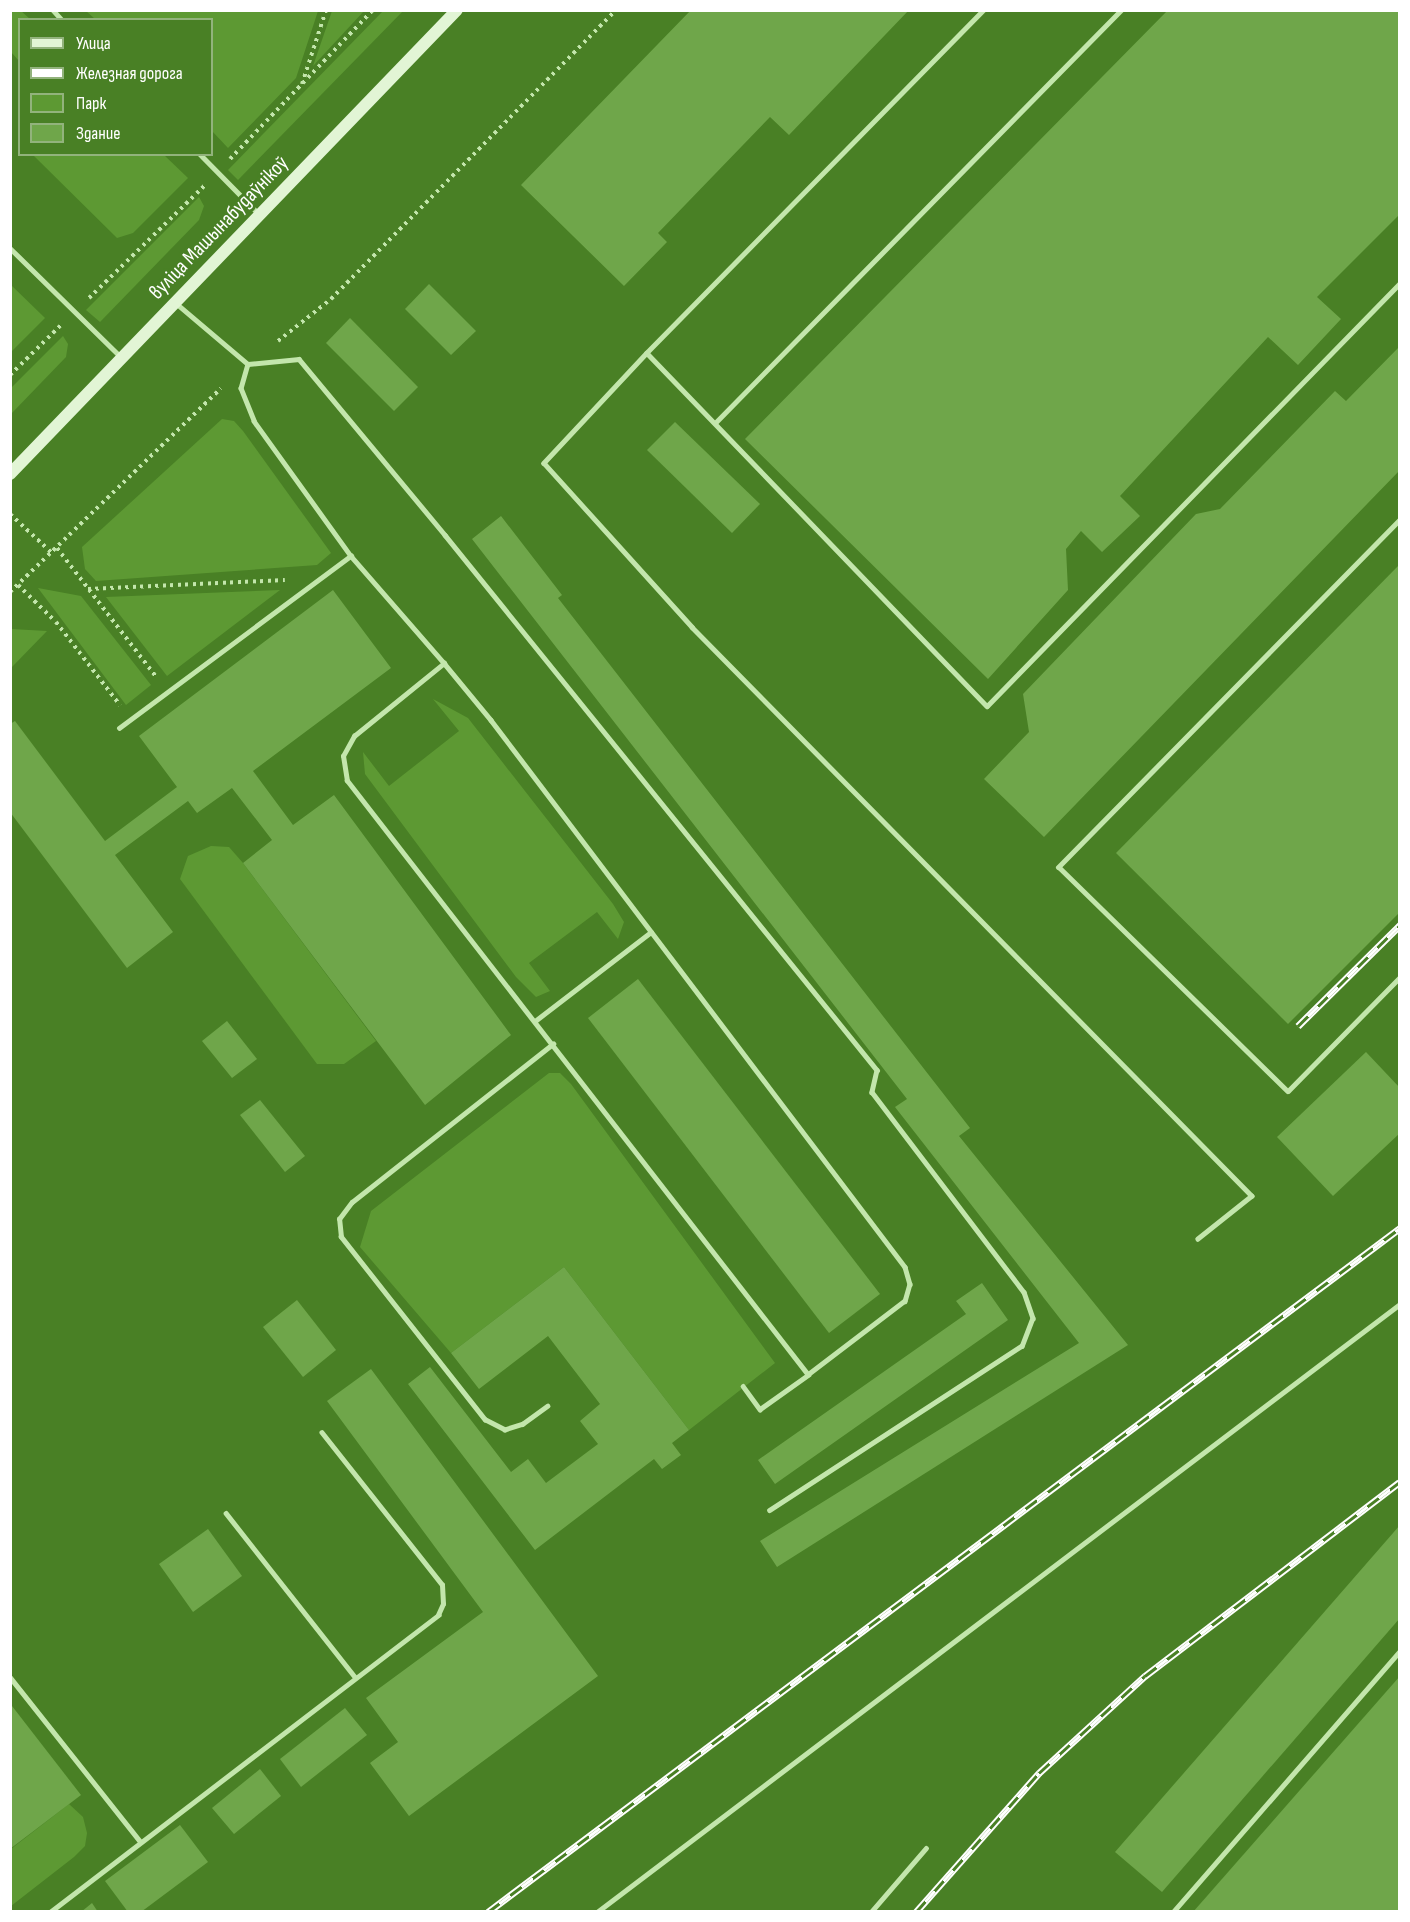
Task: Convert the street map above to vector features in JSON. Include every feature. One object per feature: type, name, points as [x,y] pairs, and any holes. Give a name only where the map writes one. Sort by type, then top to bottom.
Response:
[{"type":"main road","name":"вуліца Машынабудаўнікоў","points":[[10,474],[457,10]]},
{"type":"lane","points":[[984,10],[647,353],[544,463],[692,627],[1251,1196],[1198,1239]]},
{"type":"lane","points":[[715,423],[1121,10]]},
{"type":"lane","points":[[202,156],[259,214]]},
{"type":"lane","points":[[10,248],[122,358]]},
{"type":"lane","points":[[647,353],[987,706],[1400,283]]},
{"type":"lane","points":[[175,302],[248,364],[299,359],[452,544],[876,1070],[872,1092],[1024,1292],[1034,1318],[1022,1346],[770,1510]]},
{"type":"lane","points":[[248,364],[241,388],[254,421],[351,556],[444,663],[905,1267],[910,1284],[905,1301],[808,1375],[760,1409],[743,1386]]},
{"type":"lane","points":[[1400,520],[1059,867],[1288,1091],[1400,977]]},
{"type":"lane","points":[[119,728],[351,556]]},
{"type":"lane","points":[[444,663],[354,736],[343,756],[347,781],[808,1375]]},
{"type":"lane","points":[[536,1022],[651,932]]},
{"type":"lane","points":[[548,1406],[523,1424],[505,1430],[484,1420],[341,1237],[339,1219],[352,1202],[553,1044]]},
{"type":"lane","points":[[597,1911],[1400,1304]]},
{"type":"lane","points":[[50,1911],[438,1615],[443,1604],[442,1585],[322,1433]]},
{"type":"lane","points":[[226,1513],[356,1677]]},
{"type":"lane","points":[[1173,1911],[1400,1652]]},
{"type":"lane","points":[[10,1677],[140,1841]]},
{"type":"lane","points":[[871,1911],[926,1848]]},
{"type":"path","points":[[301,85],[326,10]]},
{"type":"path","points":[[10,375],[218,172],[373,10]]},
{"type":"path","points":[[10,592],[192,413],[248,364],[331,299],[616,10]]},
{"type":"path","points":[[10,514],[52,553]]},
{"type":"path","points":[[57,548],[168,692]]},
{"type":"path","points":[[88,589],[321,578]]},
{"type":"path","points":[[18,585],[56,622],[131,720]]},
{"type":"green space","points":[[10,11],[21,11],[29,18],[18,18],[18,60],[11,52]]},
{"type":"green space","points":[[86,11],[318,11],[296,78],[228,148],[213,132],[213,18],[94,18]]},
{"type":"green space","points":[[332,11],[364,11],[313,66]]},
{"type":"green space","points":[[383,11],[403,11],[238,180],[228,170]]},
{"type":"green space","points":[[34,156],[165,156],[188,178],[133,233],[117,238]]},
{"type":"green space","points":[[199,197],[204,206],[199,220],[100,322],[86,310]]},
{"type":"green space","points":[[10,284],[45,318],[11,352],[10,352]]},
{"type":"green space","points":[[63,336],[68,344],[66,357],[11,414],[11,388]]},
{"type":"green space","points":[[222,419],[234,421],[243,431],[331,553],[317,565],[96,581],[85,569],[82,547]]},
{"type":"green space","points":[[38,588],[81,596],[151,685],[126,705]]},
{"type":"green space","points":[[280,590],[167,676],[106,597]]},
{"type":"green space","points":[[10,629],[47,631],[11,668]]},
{"type":"green space","points":[[433,699],[468,718],[613,904],[624,922],[618,939],[597,912],[529,963],[550,991],[536,997],[516,977],[365,774],[363,752],[389,786],[459,731]]},
{"type":"green space","points":[[211,846],[229,847],[243,863],[376,1041],[344,1064],[317,1064],[180,879],[188,856]]},
{"type":"green space","points":[[549,1073],[560,1073],[571,1084],[775,1363],[689,1430],[564,1267],[451,1353],[360,1247],[371,1211]]},
{"type":"green space","points":[[69,1804],[83,1817],[87,1833],[85,1846],[11,1906],[11,1849]]},
{"type":"building","points":[[691,10],[909,10],[789,135],[770,117],[658,233],[667,242],[624,286],[521,185]]},
{"type":"building","points":[[1168,10],[1400,10],[1400,214],[1317,297],[1341,319],[1298,365],[1268,337],[1120,496],[1140,516],[1102,552],[1081,531],[1066,549],[1068,590],[988,679],[745,439]]},
{"type":"building","points":[[429,284],[476,331],[451,355],[405,309]]},
{"type":"building","points":[[350,318],[418,387],[394,411],[326,343]]},
{"type":"building","points":[[1400,346],[1400,470],[1044,837],[984,779],[1029,732],[1023,694],[1196,514],[1220,509],[1335,391],[1346,401]]},
{"type":"building","points":[[675,422],[760,504],[732,533],[647,450]]},
{"type":"building","points":[[501,516],[562,595],[558,598],[970,1128],[959,1136],[1128,1345],[777,1567],[760,1541],[1079,1343],[895,1107],[907,1099],[472,539]]},
{"type":"building","points":[[1400,564],[1400,912],[1288,1024],[1116,853]]},
{"type":"building","points":[[333,590],[391,668],[253,771],[293,825],[334,795],[511,1035],[425,1105],[243,863],[272,840],[232,788],[197,813],[188,801],[115,855],[173,932],[127,968],[10,812],[10,724],[15,721],[105,841],[177,787],[139,736]]},
{"type":"building","points":[[638,979],[880,1294],[829,1333],[588,1018]]},
{"type":"building","points":[[227,1021],[257,1059],[232,1078],[202,1041]]},
{"type":"building","points":[[1366,1052],[1400,1088],[1400,1133],[1333,1196],[1277,1137]]},
{"type":"building","points":[[260,1100],[305,1156],[285,1172],[240,1115]]},
{"type":"building","points":[[564,1267],[689,1430],[672,1443],[681,1455],[662,1469],[654,1459],[535,1550],[408,1384],[430,1367],[511,1472],[528,1459],[546,1483],[598,1444],[580,1421],[600,1404],[548,1336],[479,1389],[451,1353]]},
{"type":"building","points":[[982,1283],[1008,1320],[775,1484],[758,1460],[966,1314],[956,1301]]},
{"type":"building","points":[[297,1300],[336,1350],[303,1377],[263,1327]]},
{"type":"building","points":[[371,1369],[598,1676],[409,1816],[370,1763],[398,1742],[366,1698],[483,1612],[327,1401]]},
{"type":"building","points":[[1400,1525],[1400,1618],[1162,1892],[1115,1852]]},
{"type":"building","points":[[208,1529],[242,1576],[193,1612],[159,1564]]},
{"type":"building","points":[[1400,1676],[1400,1912],[1193,1912]]},
{"type":"building","points":[[12,1706],[81,1795],[10,1849],[10,1708]]},
{"type":"building","points":[[345,1708],[367,1735],[301,1787],[280,1759]]},
{"type":"building","points":[[260,1769],[281,1796],[234,1834],[212,1808]]},
{"type":"building","points":[[180,1825],[208,1862],[141,1912],[128,1912],[105,1881]]},
{"type":"building","points":[[92,1903],[98,1912],[81,1912]]},
{"type":"railway","points":[[1298,1026],[1400,925]]},
{"type":"railway","points":[[488,1912],[1400,1228]]},
{"type":"railway","points":[[916,1912],[1039,1773],[1145,1676],[1400,1482]]}]
